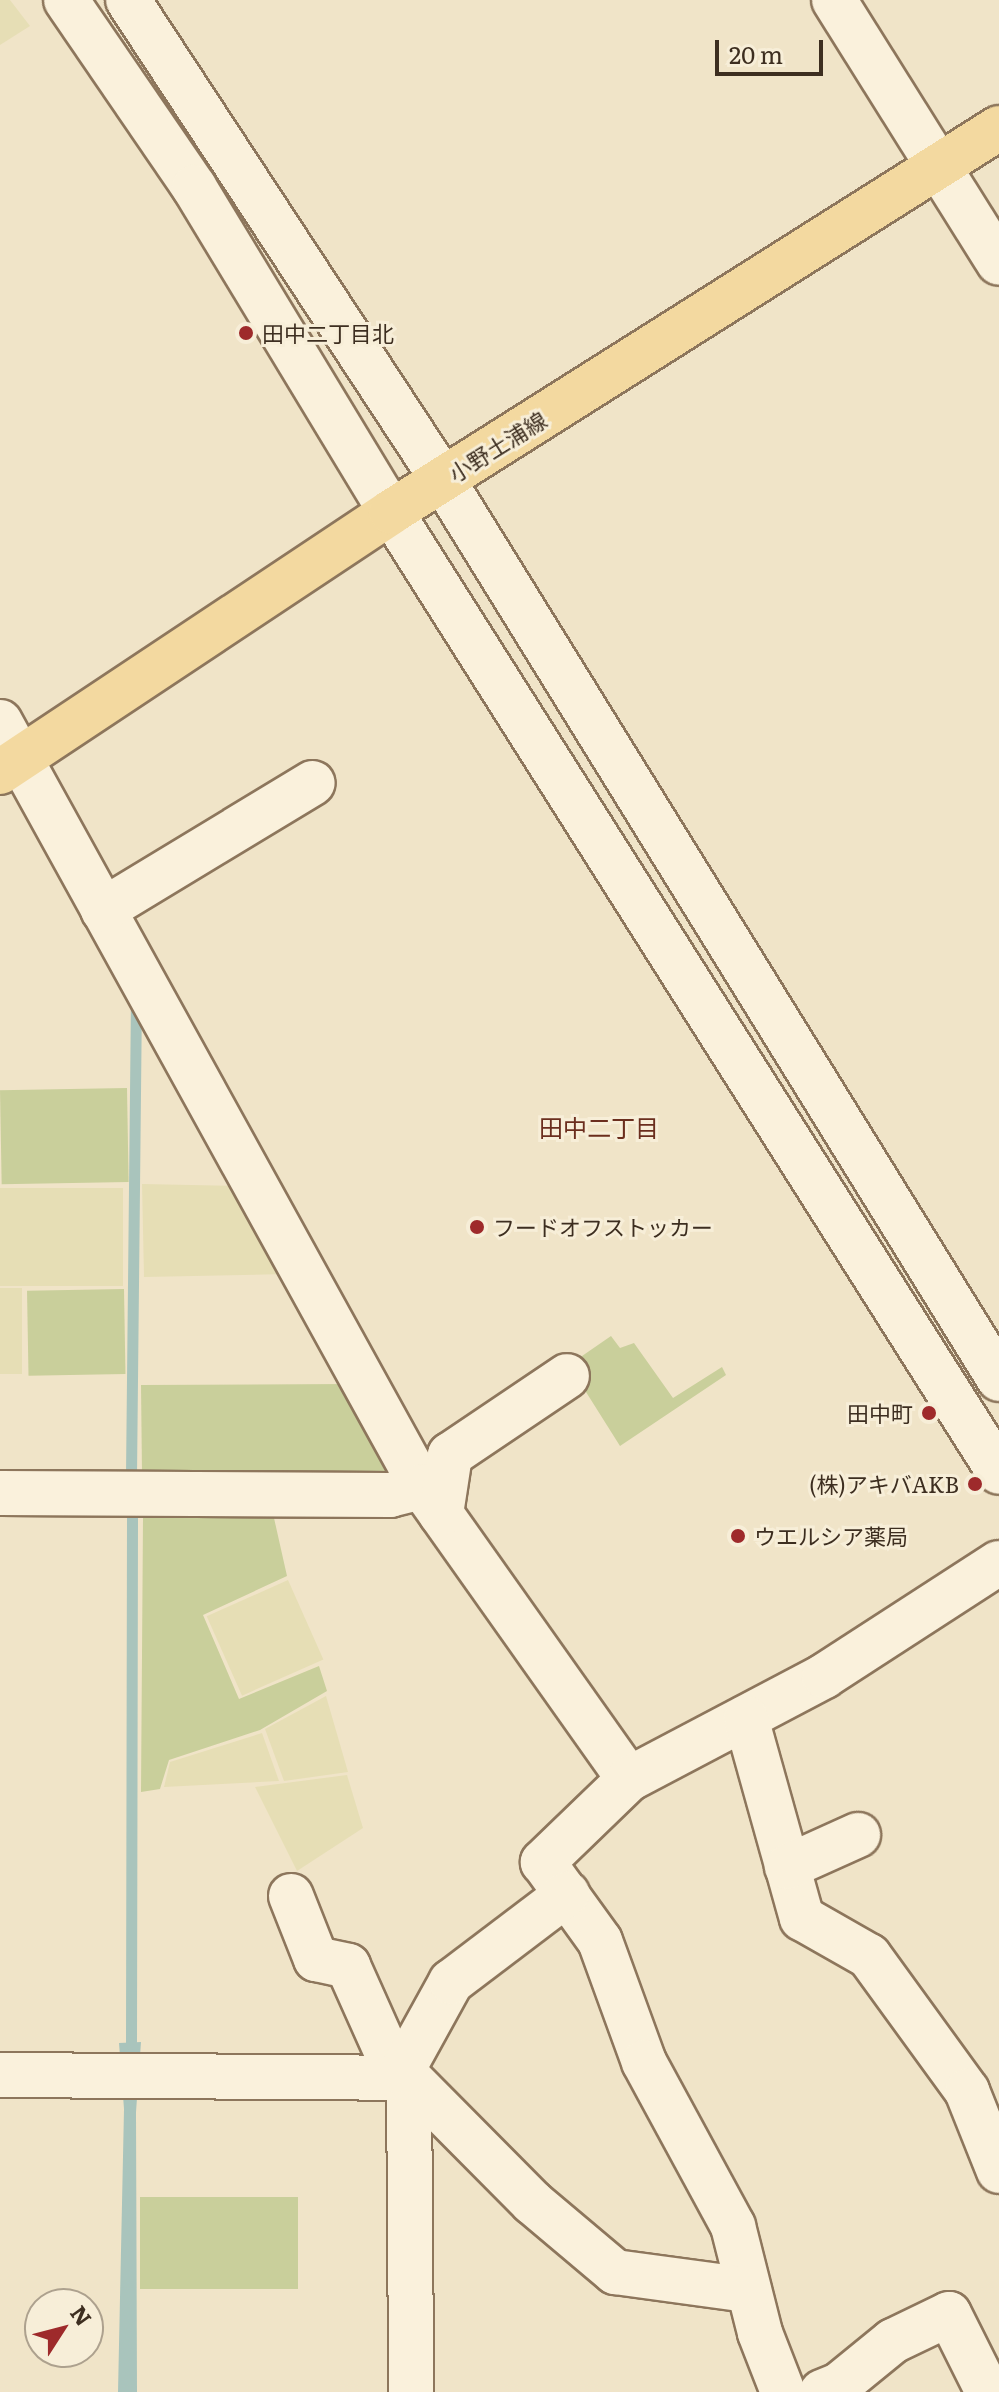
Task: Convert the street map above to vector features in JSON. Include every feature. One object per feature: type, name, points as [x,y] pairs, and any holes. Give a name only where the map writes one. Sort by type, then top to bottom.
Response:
[{"type":"main road","name":"小野土浦線","points":[[7,751],[999,128]]},
{"type":"street","points":[[66,0],[194,187],[391,512],[999,1472]]},
{"type":"street","points":[[128,0],[443,480],[999,1379]]},
{"type":"street","points":[[834,0],[999,263]]},
{"type":"street","points":[[7,751],[103,910],[432,1500],[629,1779]]},
{"type":"street","points":[[103,910],[313,783]]},
{"type":"street","points":[[432,1500],[450,1455],[567,1376]]},
{"type":"street","points":[[0,1493],[390,1495],[432,1500]]},
{"type":"street","points":[[783,2392],[749,2290],[733,2226],[644,2062],[600,1941],[543,1862],[629,1779],[824,1676],[999,1563]]},
{"type":"street","points":[[746,1718],[802,1918],[869,1956],[967,2091],[999,2171]]},
{"type":"street","points":[[787,1867],[858,1835]]},
{"type":"street","points":[[411,2392],[404,2078],[451,1982],[567,1894]]},
{"type":"street","points":[[291,1896],[316,1959],[348,1966],[404,2078],[532,2202],[615,2272],[749,2290]]},
{"type":"street","points":[[0,2075],[404,2078]]},
{"type":"street","points":[[822,2392],[839,2385],[893,2341],[949,2314],[988,2392]]},
{"type":"shaded area","points":[[0,0],[10,0],[30,26],[0,45]]},
{"type":"shaded area","points":[[142,1184],[240,1186],[286,1274],[144,1277]]},
{"type":"shaded area","points":[[0,1188],[123,1188],[123,1286],[0,1286]]},
{"type":"shaded area","points":[[0,1288],[22,1288],[22,1374],[0,1374]]},
{"type":"shaded area","points":[[288,1580],[323,1659],[242,1696],[207,1616]]},
{"type":"shaded area","points":[[326,1696],[348,1772],[284,1781],[265,1729]]},
{"type":"shaded area","points":[[262,1733],[279,1781],[164,1787],[170,1762]]},
{"type":"shaded area","points":[[347,1775],[363,1828],[297,1871],[255,1787]]},
{"type":"green space","points":[[127,1088],[129,1182],[2,1184],[0,1090]]},
{"type":"green space","points":[[124,1289],[125,1374],[28,1376],[27,1291]]},
{"type":"green space","points":[[611,1336],[620,1348],[634,1343],[673,1398],[722,1367],[726,1375],[620,1446],[569,1365]]},
{"type":"green space","points":[[350,1384],[392,1474],[142,1474],[141,1385]]},
{"type":"green space","points":[[143,1518],[274,1518],[287,1576],[203,1615],[239,1699],[319,1666],[327,1691],[260,1730],[169,1760],[160,1789],[141,1792]]},
{"type":"green space","points":[[140,2197],[298,2197],[298,2289],[140,2289]]},
{"type":"water","points":[[141,2042],[136,2112],[137,2392],[118,2392],[124,2109],[119,2043]]},
{"type":"waterway","points":[[131,1475],[136,1004]]},
{"type":"waterway","points":[[131,2044],[132,1513]]},
{"type":"place","name":"田中二丁目北","points":[[246,333]]},
{"type":"place","name":"フードオフストッカー","points":[[477,1227]]},
{"type":"place","name":"田中町","points":[[929,1413]]},
{"type":"place","name":"(株)アキバAKB","points":[[975,1484]]},
{"type":"place","name":"ウエルシア薬局","points":[[738,1536]]},
{"type":"district","name":"田中二丁目","points":[[599,1127]]}]
